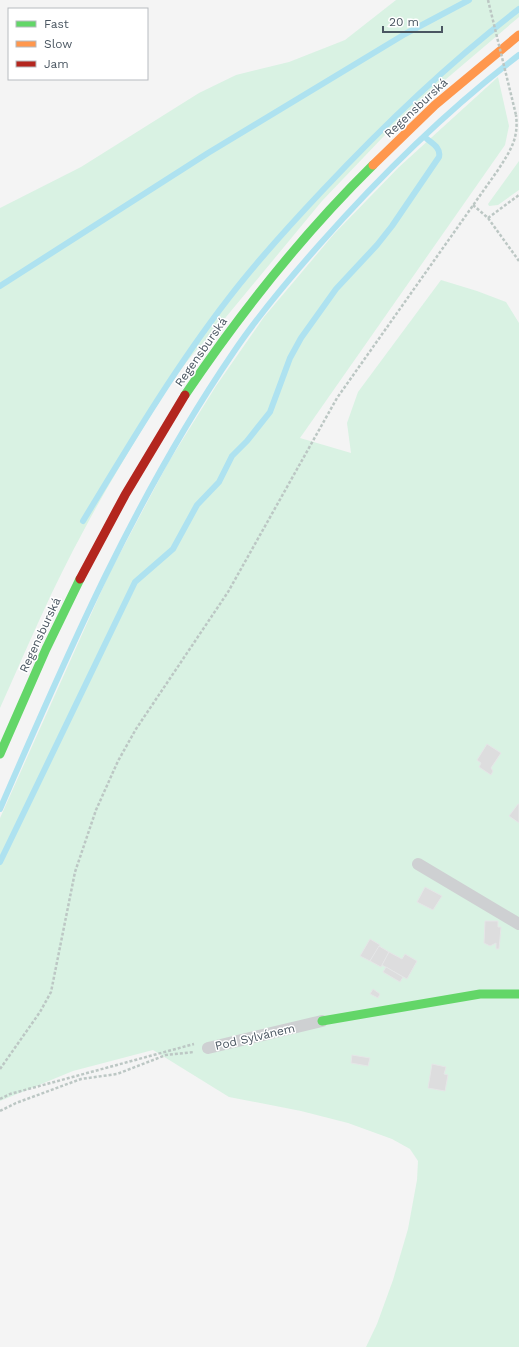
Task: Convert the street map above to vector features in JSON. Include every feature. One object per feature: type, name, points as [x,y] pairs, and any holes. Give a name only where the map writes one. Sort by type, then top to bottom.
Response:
[{"type":"main road","name":"Regensburská","points":[[0,754],[56,628],[104,533],[140,469],[217,349],[275,273],[356,182],[407,131],[466,79],[519,36]]},
{"type":"main road","name":"Pod Sylvánem","points":[[322,1021],[480,994],[519,994]]},
{"type":"lane","points":[[418,864],[519,924]]},
{"type":"lane","name":"Pod Sylvánem","points":[[208,1048],[322,1021]]},
{"type":"path","points":[[0,1069],[44,1007],[51,992],[75,872],[96,810],[122,755],[139,724],[231,585],[330,410],[513,145],[517,135],[516,115],[488,0]]},
{"type":"path","points":[[488,218],[519,195]]},
{"type":"path","points":[[473,205],[488,218],[519,261]]},
{"type":"path","points":[[0,1099],[10,1094],[196,1044]]},
{"type":"path","name":"Pod Sylvánem","points":[[0,1111],[16,1103],[81,1079],[117,1074],[156,1058],[208,1048]]},
{"type":"green space","points":[[396,0],[519,0],[519,17],[405,114],[322,201],[212,334],[183,366],[113,478],[73,550],[30,640],[0,708],[0,208],[81,167],[199,93],[236,75],[289,62],[345,40]]},
{"type":"green space","points":[[498,77],[509,126],[505,145],[300,438],[351,453],[347,423],[358,392],[441,280],[506,302],[519,323],[519,1347],[366,1347],[377,1324],[393,1280],[408,1229],[417,1180],[418,1161],[410,1149],[392,1139],[348,1123],[301,1111],[229,1097],[153,1050],[73,1071],[0,1101],[0,818],[109,574],[168,463],[216,386],[264,317],[334,234],[399,167]]},
{"type":"green space","points":[[519,161],[519,190],[498,205],[489,206],[488,204]]},
{"type":"building","points":[[487,744],[501,753],[491,768],[493,771],[491,775],[479,767],[481,763],[477,760]]},
{"type":"building","points":[[519,804],[519,823],[509,816]]},
{"type":"building","points":[[425,887],[442,896],[433,910],[417,902]]},
{"type":"building","points":[[485,921],[498,921],[498,927],[501,927],[499,949],[496,949],[496,943],[490,946],[484,943]]},
{"type":"building","points":[[370,939],[380,945],[370,961],[360,956]]},
{"type":"building","points":[[379,946],[389,952],[381,967],[370,961]]},
{"type":"building","points":[[389,952],[402,959],[405,954],[417,961],[407,979],[382,965]]},
{"type":"building","points":[[386,967],[403,977],[400,982],[383,972]]},
{"type":"building","points":[[373,989],[380,994],[378,998],[370,994]]},
{"type":"building","points":[[352,1055],[370,1058],[368,1066],[351,1063]]},
{"type":"building","points":[[432,1064],[446,1067],[444,1074],[448,1075],[445,1091],[428,1088]]},
{"type":"waterway","points":[[0,286],[208,153],[405,34],[469,0]]},
{"type":"waterway","points":[[83,521],[152,408],[189,353],[228,299],[262,257],[322,191],[392,119],[466,52],[519,9]]},
{"type":"waterway","points":[[0,809],[51,691],[135,518],[165,462],[233,353],[297,270],[343,218],[440,121],[519,55]]},
{"type":"waterway","points":[[0,862],[135,582],[173,549],[197,505],[219,482],[232,456],[247,441],[270,412],[290,358],[301,338],[336,289],[377,245],[392,226],[439,157],[438,149],[427,139]]},
{"type":"traffic: fast","points":[[185,395],[206,364],[273,275],[322,219],[373,165]]},
{"type":"traffic: fast","points":[[0,754],[46,649],[80,579]]},
{"type":"traffic: fast","points":[[322,1021],[480,994],[519,994]]},
{"type":"traffic: slow","points":[[373,165],[435,105],[519,35]]},
{"type":"traffic: jam","points":[[80,579],[125,495],[185,395]]}]
